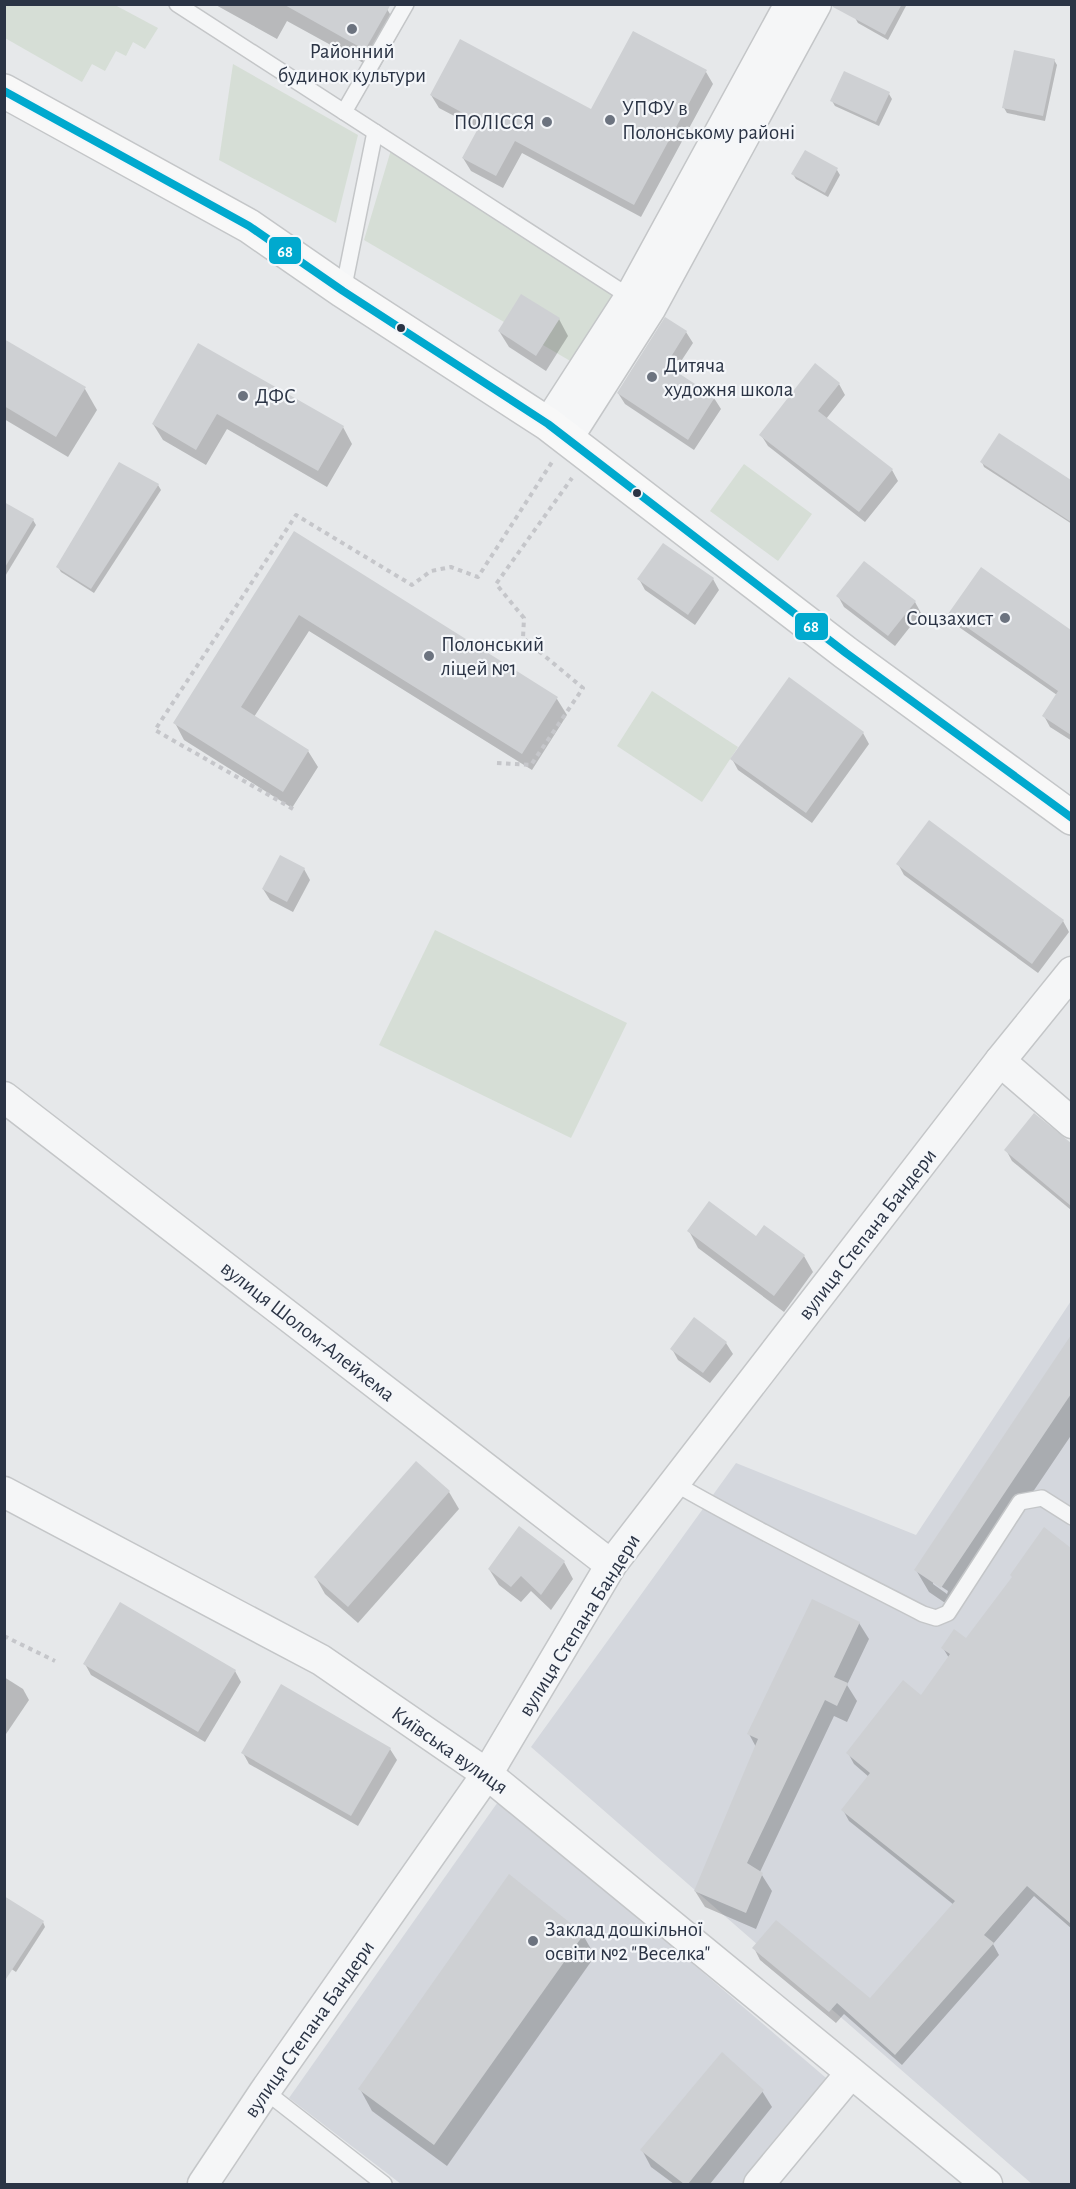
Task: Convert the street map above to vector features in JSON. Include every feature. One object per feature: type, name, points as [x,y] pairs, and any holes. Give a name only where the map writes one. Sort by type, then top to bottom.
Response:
[{"type":"main road","points":[[4,91],[249,226],[568,440],[846,653],[1071,818]]},
{"type":"street","points":[[568,440],[630,297],[790,4]]},
{"type":"street","points":[[568,440],[650,309],[816,4]]},
{"type":"street","name":"вулиця Степана Бандери","points":[[203,2184],[265,2091],[487,1774],[611,1564],[1071,972]]},
{"type":"street","points":[[1000,1061],[1071,1123]]},
{"type":"street","name":"вулиця Шолом-Алейхема","points":[[4,1097],[611,1564]]},
{"type":"street","name":"Київська вулиця","points":[[4,1492],[321,1660],[487,1774],[987,2184]]},
{"type":"street","points":[[759,2184],[851,2073]]},
{"type":"lane","points":[[177,4],[630,297]]},
{"type":"lane","points":[[344,112],[406,4]]},
{"type":"lane","points":[[344,291],[375,132]]},
{"type":"lane","points":[[674,1483],[923,1614],[936,1618],[948,1612],[1020,1502],[1042,1497],[1071,1517]]},
{"type":"lane","points":[[265,2091],[384,2184]]},
{"type":"path","points":[[498,764],[531,765],[583,688],[523,638],[524,618],[496,584],[568,440]]},
{"type":"path","points":[[293,809],[155,730],[296,515],[412,585],[431,572],[451,567],[478,577],[568,440]]},
{"type":"path","points":[[4,1636],[55,1661]]},
{"type":"shaded area","points":[[5,4],[115,5],[158,28],[145,49],[133,42],[126,56],[116,51],[105,71],[92,64],[82,82],[5,38]]},
{"type":"shaded area","points":[[233,64],[358,135],[336,223],[219,160]]},
{"type":"shaded area","points":[[391,150],[630,292],[584,369],[364,240]]},
{"type":"shaded area","points":[[744,464],[812,514],[778,561],[710,511]]},
{"type":"shaded area","points":[[652,691],[738,747],[702,802],[617,746]]},
{"type":"shaded area","points":[[435,930],[627,1023],[571,1138],[379,1045]]},
{"type":"shaded area","points":[[1071,1301],[1071,2184],[1032,2184],[531,1747],[736,1463],[916,1535]]},
{"type":"shaded area","name":"Заклад дошкільної освіти №2 \"Веселка\"","points":[[500,1799],[832,2083],[747,2184],[401,2184],[289,2098]]},
{"type":"building","name":"Районний будинок культури","points":[[283,4],[391,4],[365,50]]},
{"type":"building","points":[[833,4],[902,4],[885,35],[833,7]]},
{"type":"building","name":"ПОЛІССЯ","points":[[633,31],[707,70],[634,205],[515,141],[496,176],[462,158],[481,123],[430,95],[460,39],[591,109]]},
{"type":"building","points":[[1014,50],[1055,59],[1043,116],[1002,108]]},
{"type":"building","points":[[844,71],[890,92],[876,122],[830,101]]},
{"type":"building","points":[[805,150],[838,168],[825,193],[791,174]]},
{"type":"building","points":[[521,294],[560,318],[536,356],[498,331]]},
{"type":"building","name":"Дитяча художня школа","points":[[665,317],[687,331],[666,365],[715,397],[688,440],[617,393]]},
{"type":"building","points":[[4,339],[86,387],[56,437],[4,406]]},
{"type":"building","points":[[198,343],[344,426],[318,471],[217,414],[196,450],[152,424]]},
{"type":"building","points":[[815,363],[840,383],[818,411],[893,469],[859,512],[759,435]]},
{"type":"building","points":[[999,433],[1071,480],[1071,522],[980,462]]},
{"type":"building","points":[[119,462],[159,484],[91,589],[56,567]]},
{"type":"building","points":[[4,502],[34,519],[4,569]]},
{"type":"building","name":"Полонський ліцей №1","points":[[294,531],[558,697],[522,754],[299,615],[241,707],[309,750],[283,792],[173,723]]},
{"type":"building","points":[[663,543],[714,578],[688,615],[637,579]]},
{"type":"building","points":[[864,561],[916,601],[888,636],[836,596]]},
{"type":"building","name":"Соцзахист","points":[[981,567],[1071,630],[1071,735],[1042,716],[1058,691],[948,614]]},
{"type":"building","points":[[789,677],[864,732],[806,813],[730,759]]},
{"type":"building","points":[[929,820],[1064,920],[1032,964],[896,864]]},
{"type":"building","points":[[280,855],[305,868],[287,902],[262,889]]},
{"type":"building","points":[[1034,1113],[1071,1143],[1071,1206],[1004,1150]]},
{"type":"building","points":[[709,1201],[756,1236],[764,1225],[805,1255],[774,1296],[687,1231]]},
{"type":"building","points":[[694,1317],[727,1342],[703,1373],[670,1349]]},
{"type":"building","points":[[1071,1335],[1071,1394],[941,1588],[914,1570]]},
{"type":"building","points":[[416,1461],[450,1491],[348,1607],[314,1577]]},
{"type":"building","points":[[519,1526],[565,1561],[541,1595],[521,1576],[511,1587],[488,1569]]},
{"type":"building","points":[[1044,1527],[1071,1548],[1071,1924],[1027,1886],[984,1935],[994,1943],[895,2055],[837,2003],[829,2012],[752,1948],[776,1920],[870,1998],[955,1901],[841,1810],[870,1773],[846,1753],[903,1680],[921,1695],[950,1654],[941,1648],[954,1629],[966,1638],[1012,1577],[1010,1575]]},
{"type":"building","points":[[812,1599],[860,1622],[834,1677],[848,1683],[837,1706],[825,1700],[747,1863],[763,1873],[746,1913],[694,1891],[758,1739],[747,1734]]},
{"type":"building","points":[[120,1602],[236,1670],[198,1732],[83,1664]]},
{"type":"building","points":[[281,1684],[391,1748],[351,1816],[241,1753]]},
{"type":"building","points":[[509,1874],[584,1934],[434,2145],[358,2089]]},
{"type":"building","points":[[4,1896],[44,1921],[4,1982]]},
{"type":"building","points":[[722,2052],[764,2090],[688,2184],[684,2184],[640,2150]]},
{"type":"transit line","name":"68","points":[[4,91],[249,226],[343,291],[548,424],[846,653],[1072,818]]},
{"type":"place","name":"Районний будинок культури","points":[[352,29]]},
{"type":"place","name":"УПФУ в Полонському районі","points":[[610,120]]},
{"type":"place","name":"ПОЛІССЯ","points":[[547,122]]},
{"type":"place","name":"Дитяча художня школа","points":[[652,377]]},
{"type":"place","name":"ДФС","points":[[243,396]]},
{"type":"place","name":"Соцзахист","points":[[1005,618]]},
{"type":"place","name":"Полонський ліцей №1","points":[[429,656]]},
{"type":"place","name":"Заклад дошкільної освіти №2 \"Веселка\"","points":[[533,1941]]}]
